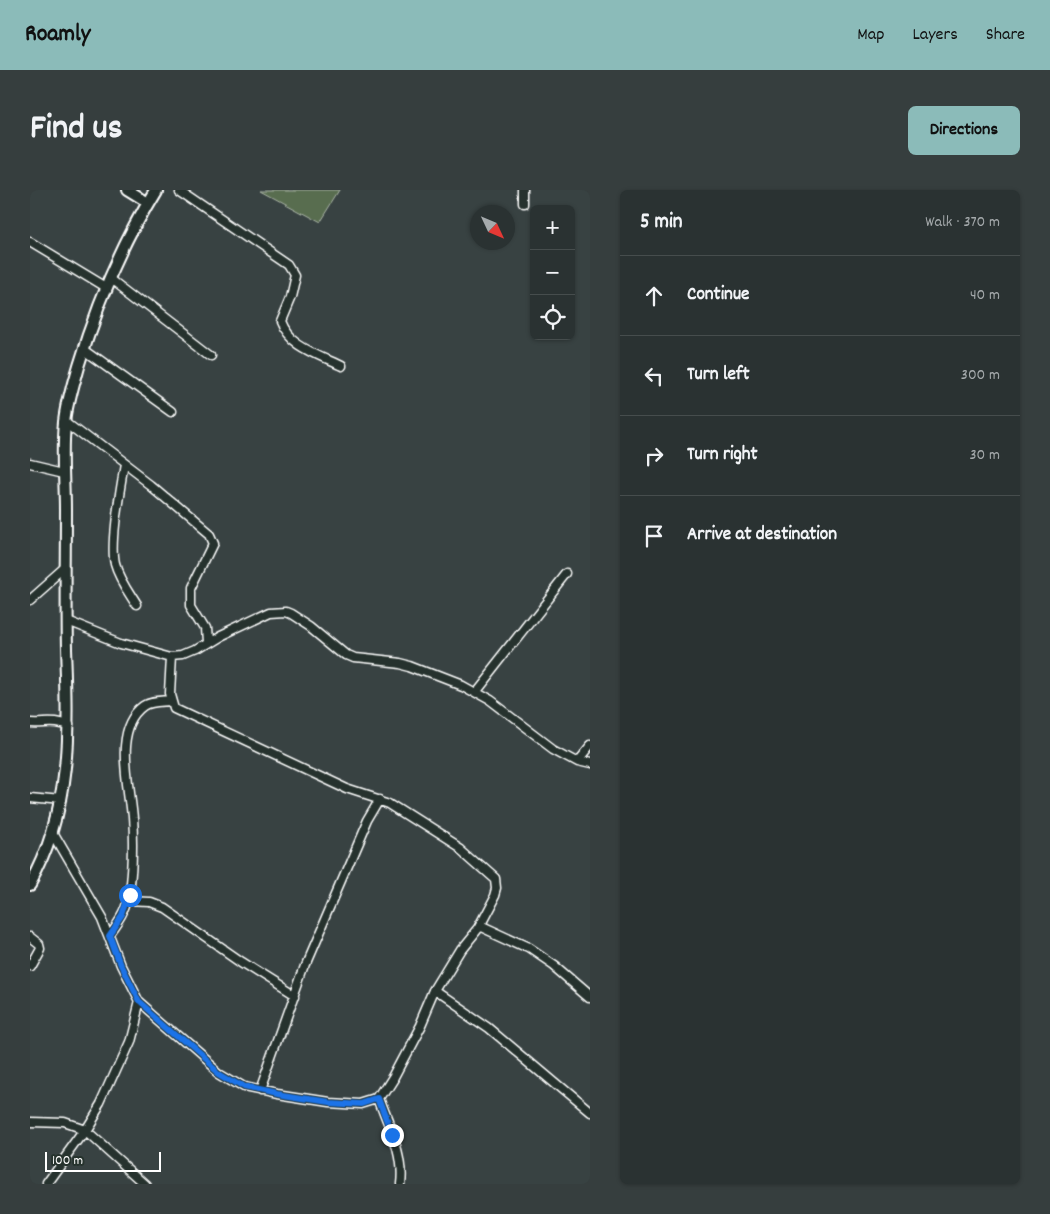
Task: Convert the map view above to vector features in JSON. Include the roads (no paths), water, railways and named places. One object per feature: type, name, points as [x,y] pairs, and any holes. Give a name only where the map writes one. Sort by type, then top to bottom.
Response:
[{"type":"main road","points":[[127,190],[148,203]]},
{"type":"main road","points":[[30,885],[38,872],[53,833],[61,800],[68,727],[64,471],[66,420],[73,385],[84,348],[108,283],[156,190]]},
{"type":"street","points":[[179,190],[289,265],[295,275],[290,297],[280,321],[284,331],[291,340],[341,366]]},
{"type":"street","points":[[525,190],[525,204]]},
{"type":"street","points":[[30,242],[108,283],[211,355]]},
{"type":"street","points":[[84,348],[173,412]]},
{"type":"street","points":[[66,420],[209,534],[213,543],[191,588],[191,605],[205,628],[206,643]]},
{"type":"street","points":[[30,463],[64,471]]},
{"type":"street","points":[[124,465],[116,523],[115,564],[136,606]]},
{"type":"street","points":[[30,600],[65,569]]},
{"type":"street","points":[[475,692],[567,574]]},
{"type":"street","points":[[66,621],[121,643],[172,657],[183,656],[195,651],[206,643],[271,612],[286,611],[311,626],[346,655],[353,658],[412,666],[475,692],[497,706],[553,749],[577,762],[590,765]]},
{"type":"street","points":[[53,833],[83,882],[110,936],[121,966],[139,1002],[219,1072],[244,1087],[260,1091],[328,1102],[364,1104],[379,1099],[420,1026],[436,990],[460,950],[479,926],[497,892],[497,883],[493,875],[453,843],[390,803],[357,793],[235,738],[174,708],[171,701],[172,657]]},
{"type":"street","points":[[110,936],[123,917],[129,901],[132,823],[126,747],[130,726],[138,713],[146,706],[154,702],[171,701]]},
{"type":"street","points":[[30,723],[50,722],[68,727]]},
{"type":"street","points":[[577,762],[590,746]]},
{"type":"street","points":[[30,798],[61,800]]},
{"type":"street","points":[[260,1091],[309,957],[367,821],[380,799]]},
{"type":"street","points":[[129,901],[149,902],[162,908],[295,996]]},
{"type":"street","points":[[479,926],[529,949],[565,974],[590,997]]},
{"type":"street","points":[[30,937],[39,944],[40,948],[30,966]]},
{"type":"street","points":[[436,990],[489,1028],[590,1114]]},
{"type":"street","points":[[46,1184],[85,1130],[101,1104],[120,1065],[133,1031],[139,1002]]},
{"type":"street","points":[[379,1099],[399,1152],[402,1166],[400,1184]]},
{"type":"street","points":[[30,1122],[65,1123],[85,1130],[145,1184]]}]
